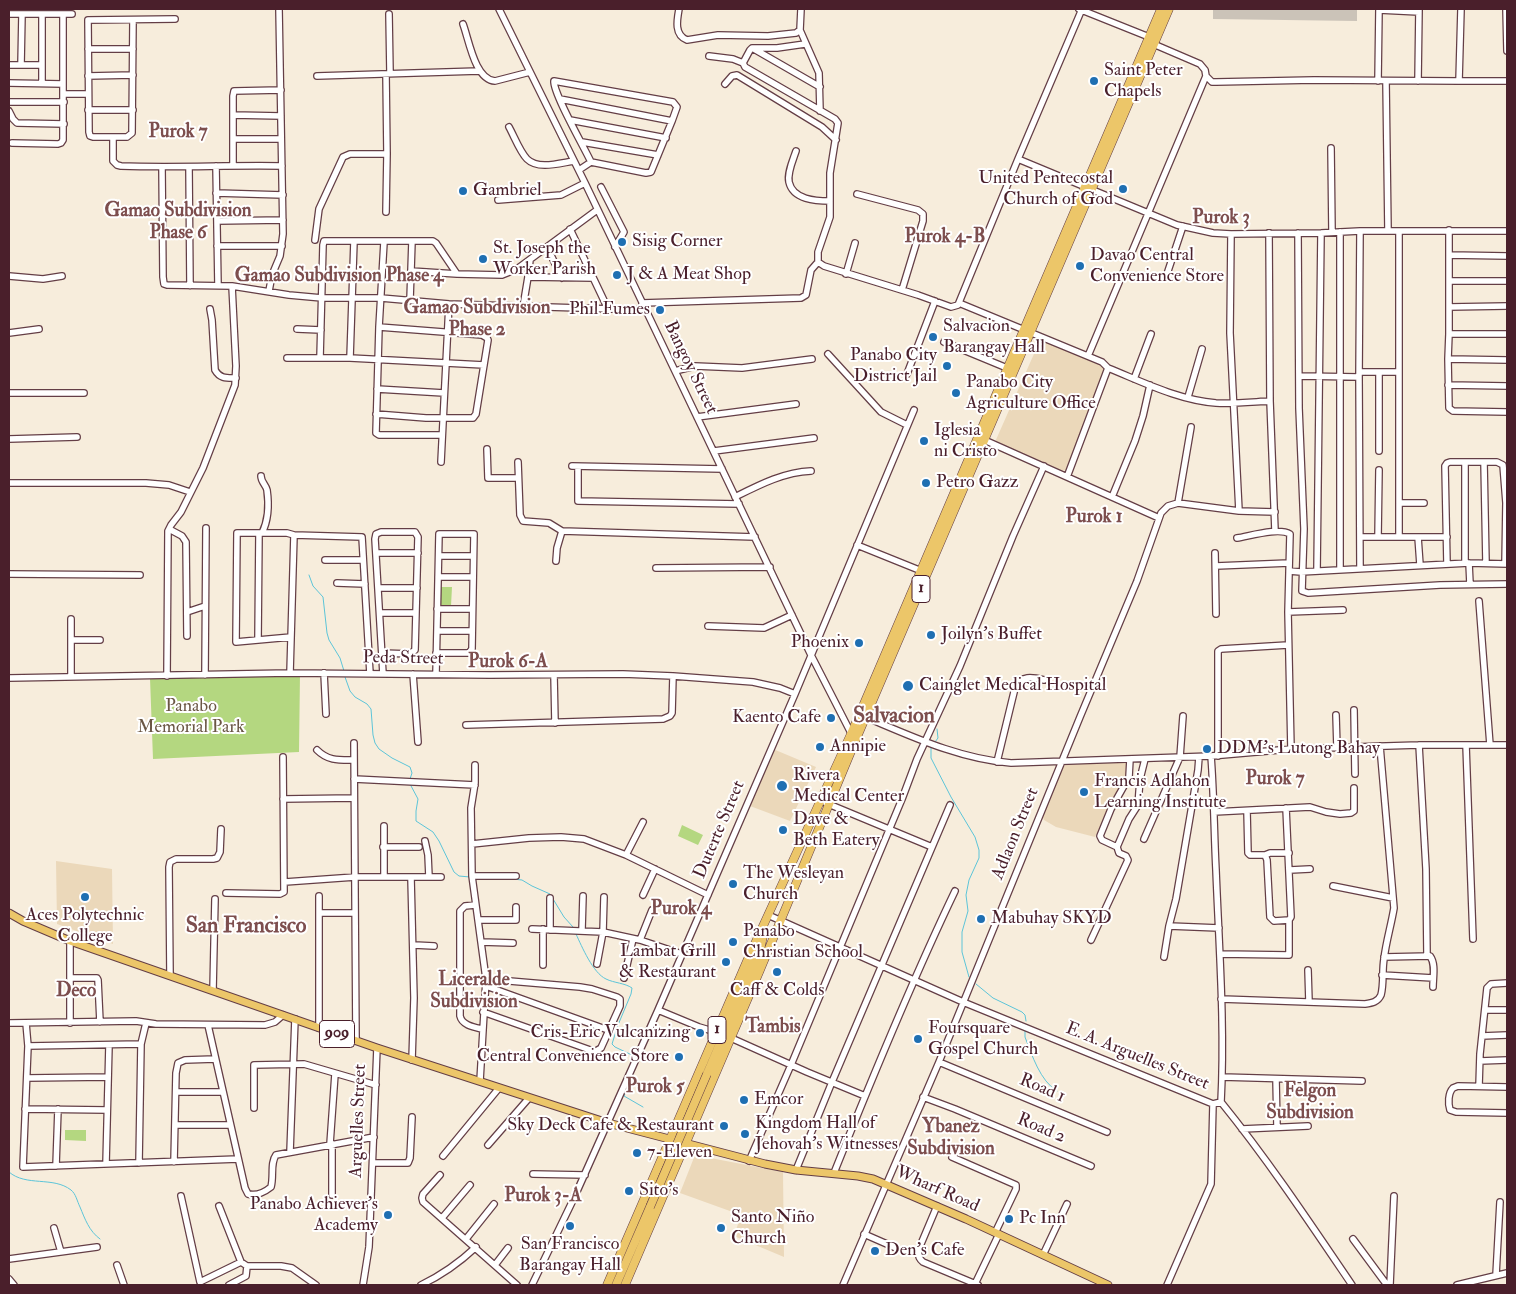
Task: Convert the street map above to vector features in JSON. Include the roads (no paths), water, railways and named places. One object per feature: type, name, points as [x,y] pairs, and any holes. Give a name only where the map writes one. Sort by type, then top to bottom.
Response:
[{"type":"highway","name":"1","points":[[625,1285],[780,923],[829,804],[854,736],[1088,188],[1150,41],[1161,9]]},
{"type":"highway","name":"1","points":[[1150,41],[1169,9]]},
{"type":"highway","name":"1","points":[[1003,387],[1007,368],[1027,331]]},
{"type":"highway","name":"1","points":[[607,1285],[767,917],[820,801],[854,736]]},
{"type":"highway","points":[[805,834],[815,838]]},
{"type":"highway","name":"1","points":[[616,1285],[760,950],[767,917]]},
{"type":"highway","name":"1","points":[[760,950],[780,923]]},
{"type":"main road","name":"909","points":[[9,913],[70,941],[412,1060],[608,1123],[685,1144]]},
{"type":"main road","name":"Wharf Road","points":[[685,1144],[749,1161],[796,1170],[864,1177],[886,1184],[997,1233],[1095,1282],[1108,1285]]},
{"type":"street","points":[[269,291],[272,275],[282,246],[283,220],[278,9]]},
{"type":"street","name":"Bangoy Street","points":[[499,9],[579,170],[811,655],[854,736]]},
{"type":"street","points":[[679,9],[678,33],[687,40],[718,35],[784,35],[800,30]]},
{"type":"street","points":[[801,9],[800,30],[820,77],[820,111]]},
{"type":"street","points":[[818,262],[846,274],[954,307],[956,306],[959,303],[1081,9],[1200,64],[1205,70],[1206,76],[1088,356]]},
{"type":"street","points":[[1378,81],[1379,9],[1419,10],[1418,81]]},
{"type":"street","points":[[1459,82],[1461,9]]},
{"type":"street","points":[[1506,9],[1507,51]]},
{"type":"street","points":[[9,14],[72,14]]},
{"type":"street","points":[[21,65],[22,14]]},
{"type":"street","points":[[42,14],[42,83]]},
{"type":"street","points":[[12,143],[61,144],[64,140],[63,14]]},
{"type":"street","points":[[386,212],[389,14]]},
{"type":"street","points":[[133,20],[133,131],[127,137],[90,136],[88,110],[88,20],[175,19]]},
{"type":"street","points":[[463,24],[479,71],[486,78],[492,81],[508,79],[530,72]]},
{"type":"street","points":[[752,48],[777,48],[805,44]]},
{"type":"street","points":[[88,48],[133,49]]},
{"type":"street","points":[[743,63],[752,48]]},
{"type":"street","points":[[752,48],[820,87]]},
{"type":"street","points":[[642,303],[804,297],[807,292],[811,270],[818,262],[818,252],[830,217],[830,165],[836,140],[837,121],[746,67],[743,63],[732,59],[709,56]]},
{"type":"street","points":[[9,65],[42,65]]},
{"type":"street","points":[[317,76],[479,71]]},
{"type":"street","points":[[725,84],[734,74],[737,75],[822,127],[836,140]]},
{"type":"street","points":[[88,76],[133,75]]},
{"type":"street","points":[[1206,76],[1212,82],[1314,80],[1507,81]]},
{"type":"street","points":[[579,170],[591,162],[649,173],[653,170],[677,107],[674,102],[554,81],[560,99],[591,162]]},
{"type":"street","points":[[1386,81],[1388,231]]},
{"type":"street","points":[[9,83],[63,84]]},
{"type":"street","points":[[233,165],[234,91],[281,90]]},
{"type":"street","points":[[64,94],[88,94]]},
{"type":"street","points":[[560,99],[672,121]]},
{"type":"street","points":[[9,102],[64,102]]},
{"type":"street","points":[[88,110],[133,110]]},
{"type":"street","points":[[9,111],[17,122],[64,124]]},
{"type":"street","points":[[233,115],[281,116]]},
{"type":"street","points":[[570,120],[666,138]]},
{"type":"street","points":[[509,127],[524,156],[532,163],[548,165],[574,161]]},
{"type":"street","points":[[113,138],[112,157],[117,165],[162,167],[282,166]]},
{"type":"street","points":[[233,139],[281,139]]},
{"type":"street","points":[[582,142],[658,155]]},
{"type":"street","points":[[1331,148],[1332,232]]},
{"type":"street","points":[[796,151],[789,176],[791,188],[810,200],[830,201]]},
{"type":"street","points":[[315,240],[319,210],[343,157],[350,154],[387,154]]},
{"type":"street","points":[[1018,159],[1183,226],[1213,233],[1507,231]]},
{"type":"street","points":[[216,166],[218,286]]},
{"type":"street","points":[[162,167],[163,277],[164,284],[167,285],[232,286],[322,298],[381,298],[449,304],[646,310]]},
{"type":"street","points":[[189,167],[190,286]]},
{"type":"street","points":[[498,200],[561,195],[585,183]]},
{"type":"street","points":[[601,186],[624,232],[615,247]]},
{"type":"street","points":[[216,193],[283,194]]},
{"type":"street","points":[[857,194],[918,210],[923,214],[923,222],[902,290]]},
{"type":"street","points":[[411,271],[502,275],[517,269],[597,210]]},
{"type":"street","points":[[217,221],[283,220]]},
{"type":"street","points":[[1166,277],[1183,226]]},
{"type":"street","points":[[570,229],[608,309]]},
{"type":"street","points":[[1448,230],[1449,408],[1454,411],[1507,412]]},
{"type":"street","points":[[1360,231],[1360,568]]},
{"type":"street","points":[[1398,231],[1399,537]]},
{"type":"street","points":[[1340,232],[1340,570]]},
{"type":"street","points":[[1269,233],[1270,401],[1275,531]]},
{"type":"street","points":[[1298,233],[1299,376],[1304,529],[1301,572],[1302,591],[1308,593],[1470,584],[1507,584]]},
{"type":"street","points":[[1317,571],[1320,452],[1321,233]]},
{"type":"street","points":[[1230,234],[1230,334],[1239,511]]},
{"type":"street","points":[[320,358],[323,243],[326,241],[384,242],[428,240],[436,243],[457,274]]},
{"type":"street","points":[[350,358],[354,241]]},
{"type":"street","points":[[410,300],[412,241]]},
{"type":"street","points":[[384,242],[376,431],[379,435],[442,435]]},
{"type":"street","points":[[846,274],[856,243]]},
{"type":"street","points":[[217,246],[282,246]]},
{"type":"street","points":[[547,247],[562,278]]},
{"type":"street","points":[[1448,255],[1507,256]]},
{"type":"street","points":[[522,307],[530,260]]},
{"type":"street","points":[[9,276],[43,279],[62,276]]},
{"type":"street","points":[[528,277],[593,278]]},
{"type":"street","points":[[1448,281],[1507,281]]},
{"type":"street","points":[[168,676],[167,534],[181,512],[207,458],[234,390],[236,378],[232,286]]},
{"type":"street","points":[[907,374],[919,347],[935,301]]},
{"type":"street","points":[[959,303],[1088,356],[1102,362],[1108,368],[1162,390],[1215,403],[1270,401]]},
{"type":"street","points":[[441,462],[449,304]]},
{"type":"street","points":[[1449,307],[1507,306]]},
{"type":"street","points":[[210,309],[215,370],[221,377],[236,378]]},
{"type":"street","points":[[376,414],[470,419],[475,416],[488,340],[485,336],[379,327]]},
{"type":"street","points":[[9,333],[39,329]]},
{"type":"street","points":[[297,329],[321,330]]},
{"type":"street","points":[[1134,378],[1151,334]]},
{"type":"street","points":[[1449,334],[1507,334]]},
{"type":"street","points":[[944,342],[1007,368]]},
{"type":"street","points":[[1188,397],[1202,349]]},
{"type":"street","points":[[828,354],[882,412],[907,425]]},
{"type":"street","points":[[287,358],[350,358],[484,365]]},
{"type":"street","points":[[675,371],[695,366],[742,368],[812,359]]},
{"type":"street","points":[[1448,359],[1507,360]]},
{"type":"street","points":[[1067,477],[1108,368]]},
{"type":"street","points":[[1299,376],[1340,377],[1379,372],[1398,372]]},
{"type":"street","points":[[1379,372],[1379,451]]},
{"type":"street","points":[[1112,497],[1135,441],[1150,385]]},
{"type":"street","points":[[1448,386],[1507,386]]},
{"type":"street","points":[[377,389],[444,392]]},
{"type":"street","points":[[9,393],[84,393]]},
{"type":"street","points":[[697,417],[796,404]]},
{"type":"street","name":"Duterte Street","points":[[532,1285],[585,1175],[658,1010],[795,694],[914,410]]},
{"type":"street","points":[[1178,503],[1191,427]]},
{"type":"street","points":[[9,439],[77,437]]},
{"type":"street","points":[[714,451],[814,438]]},
{"type":"street","points":[[981,439],[1159,518],[1168,506],[1178,503],[1239,511],[1275,512]]},
{"type":"street","points":[[486,449],[488,478],[518,478]]},
{"type":"street","points":[[518,462],[519,501],[522,520],[549,523],[562,531],[755,537]]},
{"type":"street","points":[[1289,572],[1467,563],[1506,564],[1507,502],[1503,465],[1497,462],[1450,462],[1445,466],[1447,564]]},
{"type":"street","points":[[1465,462],[1467,563],[1470,584]]},
{"type":"street","points":[[1484,462],[1486,563]]},
{"type":"street","points":[[749,1161],[841,947],[925,742],[960,666],[1012,536],[1044,466]]},
{"type":"street","points":[[722,469],[575,467],[578,501],[739,504]]},
{"type":"street","points":[[1378,537],[1379,470]]},
{"type":"street","points":[[736,497],[756,486],[787,474],[811,471]]},
{"type":"street","points":[[258,640],[260,533],[267,521],[266,488],[261,476]]},
{"type":"street","points":[[9,483],[146,483],[169,485],[190,492]]},
{"type":"street","points":[[1399,503],[1424,503]]},
{"type":"street","name":"Adlaon Street","points":[[843,1285],[964,1002],[1137,581],[1159,518]]},
{"type":"street","points":[[205,675],[206,528]]},
{"type":"street","points":[[169,529],[179,534],[185,540],[187,636]]},
{"type":"street","points":[[556,560],[562,531]]},
{"type":"street","points":[[1236,538],[1275,531],[1286,531],[1290,534],[1288,645],[1291,749]]},
{"type":"street","points":[[382,653],[410,654],[414,652],[418,553],[418,537],[415,532],[381,532],[375,536],[383,674]]},
{"type":"street","points":[[291,637],[236,642],[237,533],[287,533],[294,535],[362,537],[370,674]]},
{"type":"street","points":[[436,653],[469,653],[472,649],[474,534],[439,534],[439,556],[437,609],[437,631],[436,653],[436,674]]},
{"type":"street","points":[[290,673],[294,535]]},
{"type":"street","points":[[1418,537],[1420,565]]},
{"type":"street","points":[[1360,538],[1447,537]]},
{"type":"street","points":[[857,545],[924,572]]},
{"type":"street","points":[[376,553],[418,553]]},
{"type":"street","points":[[1215,553],[1216,614]]},
{"type":"street","points":[[439,556],[473,556]]},
{"type":"street","points":[[325,560],[363,560]]},
{"type":"street","points":[[1216,566],[1289,563]]},
{"type":"street","points":[[656,568],[770,567]]},
{"type":"street","points":[[9,574],[140,575]]},
{"type":"street","points":[[438,577],[473,577]]},
{"type":"street","points":[[337,583],[365,584]]},
{"type":"street","points":[[378,588],[417,588]]},
{"type":"street","points":[[1479,601],[1490,745]]},
{"type":"street","points":[[187,612],[205,606]]},
{"type":"street","points":[[437,609],[472,609]]},
{"type":"street","points":[[1288,612],[1343,610]]},
{"type":"street","points":[[380,613],[416,613]]},
{"type":"street","points":[[708,626],[764,628],[792,615]]},
{"type":"street","points":[[71,619],[71,677]]},
{"type":"street","points":[[437,631],[472,631]]},
{"type":"street","points":[[71,640],[100,640]]},
{"type":"street","points":[[1288,645],[1221,649],[1218,651],[1214,812],[1221,999],[1222,1077],[1220,1102],[1308,1220],[1352,1285]]},
{"type":"street","name":"Peda Street","points":[[9,678],[290,673],[673,676],[753,682],[780,688],[795,694]]},
{"type":"street","points":[[324,673],[326,714]]},
{"type":"street","points":[[413,674],[418,742]]},
{"type":"street","points":[[554,675],[555,722]]},
{"type":"street","points":[[466,725],[656,720],[667,718],[672,713],[673,676]]},
{"type":"street","points":[[997,762],[1018,682],[1031,677],[1044,680]]},
{"type":"street","points":[[1354,710],[1355,774]]},
{"type":"street","points":[[863,715],[925,742],[962,754],[997,762],[1062,762],[1199,757],[1291,749],[1380,746],[1507,745]]},
{"type":"street","points":[[1336,715],[1337,748]]},
{"type":"street","points":[[1144,839],[1180,757],[1183,716]]},
{"type":"street","points":[[354,743],[356,1040]]},
{"type":"street","points":[[1419,745],[1426,869],[1427,955]]},
{"type":"street","points":[[1466,745],[1473,938]]},
{"type":"street","points":[[1221,999],[1372,1003],[1381,995],[1384,957],[1394,908],[1380,746]]},
{"type":"street","points":[[317,750],[322,756],[331,759],[354,760]]},
{"type":"street","points":[[226,893],[280,894],[284,892],[283,757]]},
{"type":"street","points":[[1164,957],[1176,899],[1199,757]]},
{"type":"street","points":[[1117,847],[1102,840],[1100,836],[1111,809],[1129,777],[1130,759]]},
{"type":"street","points":[[1091,940],[1128,860],[1126,856],[1119,853],[1117,847],[1129,819],[1138,805],[1140,780],[1146,759]]},
{"type":"street","points":[[475,765],[471,808],[472,876],[486,982],[480,1081]]},
{"type":"street","points":[[354,779],[474,785]]},
{"type":"street","points":[[1214,812],[1314,807],[1333,814],[1351,813],[1354,811],[1354,788]]},
{"type":"street","points":[[283,799],[354,798]]},
{"type":"street","points":[[820,801],[932,847]]},
{"type":"street","points":[[796,1170],[950,805]]},
{"type":"street","points":[[1220,954],[1289,955],[1289,920],[1291,917],[1286,808]]},
{"type":"street","points":[[1247,811],[1248,853],[1250,855],[1289,853]]},
{"type":"street","points":[[626,855],[643,822]]},
{"type":"street","points":[[384,826],[384,877]]},
{"type":"street","points":[[170,975],[170,862],[176,859],[217,858],[220,852],[221,829]]},
{"type":"street","points":[[472,844],[529,838],[573,838],[597,843],[708,895]]},
{"type":"street","points":[[425,841],[428,854],[429,877]]},
{"type":"street","points":[[383,847],[419,847]]},
{"type":"street","points":[[1265,855],[1267,860],[1270,917],[1274,921],[1289,920]]},
{"type":"street","points":[[643,895],[655,869]]},
{"type":"street","points":[[1290,870],[1310,869]]},
{"type":"street","points":[[472,876],[516,876]]},
{"type":"street","points":[[285,882],[355,877],[441,877]]},
{"type":"street","points":[[411,878],[414,945],[412,1060]]},
{"type":"street","points":[[1333,886],[1393,898]]},
{"type":"street","points":[[834,1173],[914,981],[955,891]]},
{"type":"street","points":[[319,1028],[320,896]]},
{"type":"street","points":[[582,930],[584,896]]},
{"type":"street","points":[[597,964],[603,932],[604,897]]},
{"type":"street","points":[[543,965],[550,898]]},
{"type":"street","points":[[213,990],[215,899]]},
{"type":"street","points":[[475,905],[465,906],[460,911],[460,1016],[465,1024],[482,1030]]},
{"type":"street","points":[[478,920],[516,920],[516,907]]},
{"type":"street","points":[[640,940],[652,910]]},
{"type":"street","points":[[319,912],[354,913]]},
{"type":"street","name":"E. A. Arguelles Street","points":[[767,917],[882,964],[914,981],[964,1002],[1213,1104],[1220,1102]]},
{"type":"street","points":[[1169,926],[1219,928]]},
{"type":"street","points":[[532,929],[603,932],[633,938],[682,954]]},
{"type":"street","points":[[624,978],[633,938]]},
{"type":"street","points":[[70,941],[70,1023]]},
{"type":"street","points":[[482,942],[512,942]]},
{"type":"street","points":[[414,945],[434,946]]},
{"type":"street","points":[[1384,957],[1427,955],[1432,957],[1433,987]]},
{"type":"street","points":[[1308,970],[1308,1002]]},
{"type":"street","points":[[1382,975],[1433,978]]},
{"type":"street","points":[[70,978],[97,978],[100,1022]]},
{"type":"street","points":[[483,1012],[596,1051],[601,1048],[620,1006],[620,1000],[617,997],[592,989],[486,982]]},
{"type":"street","points":[[486,982],[608,1030]]},
{"type":"street","points":[[1479,1086],[1487,986],[1493,983],[1507,983]]},
{"type":"street","points":[[658,1010],[716,1032]]},
{"type":"street","points":[[1485,1010],[1507,1010]]},
{"type":"street","points":[[9,1023],[136,1021],[208,1025],[265,1025],[275,1022],[283,1014]]},
{"type":"street","points":[[290,1152],[295,1019]]},
{"type":"street","points":[[26,1023],[28,1046],[23,1167],[238,1160]]},
{"type":"street","points":[[139,1163],[141,1044],[146,1023]]},
{"type":"street","points":[[208,1025],[238,1160],[246,1191],[250,1195],[262,1192],[271,1186],[274,1156],[374,1137]]},
{"type":"street","points":[[1482,1036],[1507,1035]]},
{"type":"street","points":[[731,1038],[865,1096]]},
{"type":"street","points":[[28,1046],[141,1044]]},
{"type":"street","points":[[106,1164],[109,1045]]},
{"type":"street","name":"Arguelles Street","points":[[363,1285],[369,1247],[377,1048]]},
{"type":"street","points":[[174,1162],[177,1067],[181,1061],[215,1059]]},
{"type":"street","points":[[1480,1061],[1507,1060]]},
{"type":"street","name":"Road 1","points":[[939,1062],[1106,1132]]},
{"type":"street","points":[[254,1108],[254,1065],[304,1064],[376,1085]]},
{"type":"street","points":[[332,1195],[331,1144],[336,1074]]},
{"type":"street","points":[[26,1078],[108,1077]]},
{"type":"street","points":[[1222,1077],[1362,1081]]},
{"type":"street","points":[[1276,1079],[1277,1127]]},
{"type":"street","points":[[1507,1087],[1479,1086],[1453,1088],[1450,1094],[1449,1106],[1450,1110],[1456,1112],[1507,1113]]},
{"type":"street","points":[[443,1156],[499,1088]]},
{"type":"street","points":[[176,1092],[223,1092]]},
{"type":"street","points":[[488,1145],[528,1098]]},
{"type":"street","name":"Road 2","points":[[923,1098],[955,1109],[1091,1166]]},
{"type":"street","points":[[1167,1285],[1211,1184],[1213,1104]]},
{"type":"street","points":[[25,1109],[107,1110]]},
{"type":"street","points":[[56,1166],[58,1109]]},
{"type":"street","points":[[373,1163],[408,1163],[410,1158],[412,1116]]},
{"type":"street","points":[[175,1125],[230,1125]]},
{"type":"street","points":[[1242,1129],[1308,1126]]},
{"type":"street","points":[[937,1206],[918,1251],[920,1259],[977,1285],[1016,1186],[952,1157]]},
{"type":"street","points":[[533,1174],[585,1175]]},
{"type":"street","points":[[440,1175],[423,1194],[423,1202],[518,1285]]},
{"type":"street","points":[[442,1218],[470,1184]]},
{"type":"street","points":[[181,1196],[200,1282],[241,1262]]},
{"type":"street","points":[[1388,1285],[1394,1196]]},
{"type":"street","points":[[1496,1275],[1500,1202]]},
{"type":"street","points":[[466,1239],[494,1204]]},
{"type":"street","points":[[1043,1255],[1067,1204]]},
{"type":"street","points":[[219,1206],[241,1262],[247,1266],[286,1266],[292,1268],[316,1285]]},
{"type":"street","points":[[54,1228],[60,1252]]},
{"type":"street","points":[[864,1234],[896,1248]]},
{"type":"street","points":[[1353,1239],[1388,1285]]},
{"type":"street","points":[[9,1259],[97,1247]]},
{"type":"street","points":[[420,1285],[449,1270],[476,1247]]},
{"type":"street","points":[[495,1265],[508,1248]]},
{"type":"street","points":[[117,1265],[124,1285]]},
{"type":"street","points":[[229,1285],[246,1276],[247,1266]]},
{"type":"street","points":[[1457,1285],[1507,1273]]},
{"type":"street","points":[[9,1280],[14,1285]]},
{"type":"waterway","points":[[309,575],[313,586],[323,597],[327,633],[340,658],[344,671]]},
{"type":"waterway","points":[[345,677],[350,691],[371,709],[375,743],[379,749],[392,758],[410,767],[412,773],[410,779]]},
{"type":"waterway","points":[[935,742],[938,738],[937,729]]},
{"type":"waterway","points":[[931,747],[931,758],[951,797],[975,837],[979,850],[979,858],[969,880],[966,895],[968,911],[962,932],[962,952],[969,977]]},
{"type":"waterway","points":[[410,784],[418,799],[416,821],[433,832],[454,872],[459,876],[470,877]]},
{"type":"waterway","points":[[513,879],[522,880],[550,894],[564,917],[573,927]]},
{"type":"waterway","points":[[576,934],[588,959],[601,976],[632,988],[612,1044],[634,1056]]},
{"type":"waterway","points":[[976,984],[993,998],[1022,1012],[1025,1015],[1026,1021]]},
{"type":"waterway","points":[[1025,1031],[1025,1037],[1037,1067],[1046,1081],[1057,1091]]},
{"type":"waterway","points":[[637,1064],[624,1096],[643,1107]]},
{"type":"waterway","points":[[9,1172],[16,1177],[31,1181],[56,1183],[71,1190],[88,1224],[100,1239]]},
{"type":"place","name":"Saint Peter Chapels","points":[[1094,81]]},
{"type":"place","name":"United Pentecostal Church of God","points":[[1123,189]]},
{"type":"place","name":"Gambriel","points":[[463,191]]},
{"type":"place","name":"Sisig Corner","points":[[622,242]]},
{"type":"place","name":"St. Joseph the Worker Parish","points":[[483,259]]},
{"type":"place","name":"Davao Central Convenience Store","points":[[1080,266]]},
{"type":"place","name":"J & A Meat Shop","points":[[617,275]]},
{"type":"place","name":"Phil Fumes","points":[[660,310]]},
{"type":"place","name":"Salvacion Barangay Hall","points":[[933,337]]},
{"type":"place","name":"Panabo City District Jail","points":[[947,366]]},
{"type":"place","name":"Panabo City Agriculture Office","points":[[956,393]]},
{"type":"place","name":"Iglesia ni Cristo","points":[[924,441]]},
{"type":"place","name":"Petro Gazz","points":[[926,483]]},
{"type":"place","name":"Joilyn's Buffet","points":[[931,635]]},
{"type":"place","name":"Phoenix","points":[[859,643]]},
{"type":"place","name":"Cainglet Medical Hospital","points":[[908,686]]},
{"type":"place","name":"Kaento Cafe","points":[[831,718]]},
{"type":"place","name":"Annipie","points":[[820,747]]},
{"type":"place","name":"DDM's Lutong Bahay","points":[[1207,749]]},
{"type":"place","name":"Rivera Medical Center","points":[[782,786]]},
{"type":"place","name":"Francis Adlahon Learning Institute","points":[[1084,792]]},
{"type":"place","name":"Dave & Beth Eatery","points":[[783,830]]},
{"type":"place","name":"The Wesleyan Church","points":[[733,884]]},
{"type":"place","name":"Aces Polytechnic College","points":[[85,897]]},
{"type":"place","name":"Mabuhay SKYD","points":[[981,919]]},
{"type":"place","name":"Panabo Christian School","points":[[733,942]]},
{"type":"place","name":"Lambat Grill & Restaurant","points":[[726,962]]},
{"type":"place","name":"Caff & Colds","points":[[777,972]]},
{"type":"place","name":"Cris-Eric Vulcanizing","points":[[700,1033]]},
{"type":"place","name":"Foursquare Gospel Church","points":[[918,1039]]},
{"type":"place","name":"Central Convenience Store","points":[[679,1057]]},
{"type":"place","name":"Emcor","points":[[744,1100]]},
{"type":"place","name":"Sky Deck Cafe & Restaurant","points":[[724,1126]]},
{"type":"place","name":"Kingdom Hall of Jehovah's Witnesses","points":[[745,1134]]},
{"type":"place","name":"7-Eleven","points":[[637,1153]]},
{"type":"place","name":"Sito's","points":[[629,1191]]},
{"type":"place","name":"Panabo Achiever's Academy","points":[[388,1215]]},
{"type":"place","name":"Pc Inn","points":[[1009,1219]]},
{"type":"place","name":"San Francisco Barangay Hall","points":[[570,1226]]},
{"type":"place","name":"Santo Niño Church","points":[[721,1228]]},
{"type":"place","name":"Den's Cafe","points":[[875,1251]]},
{"type":"district","name":"Purok 7","points":[[178,133]]},
{"type":"district","name":"Purok 3","points":[[1221,219]]},
{"type":"district","name":"Gamao Subdivision Phase 6","points":[[178,223]]},
{"type":"district","name":"Purok 4-B","points":[[945,238]]},
{"type":"district","name":"Gamao Subdivision Phase 4","points":[[339,277]]},
{"type":"district","name":"Gamao Subdivision Phase 2","points":[[477,320]]},
{"type":"district","name":"Purok 1","points":[[1094,518]]},
{"type":"district","name":"Purok 6-A","points":[[508,663]]},
{"type":"district","name":"Salvacion","points":[[894,717]]},
{"type":"district","name":"Purok 7","points":[[1275,780]]},
{"type":"district","name":"Purok 4","points":[[681,910]]},
{"type":"district","name":"San Francisco","points":[[246,927]]},
{"type":"district","name":"Deco","points":[[76,992]]},
{"type":"district","name":"Liceralde Subdivision","points":[[474,992]]},
{"type":"district","name":"Tambis","points":[[773,1028]]},
{"type":"district","name":"Purok 5","points":[[655,1088]]},
{"type":"district","name":"Felgon Subdivision","points":[[1310,1103]]},
{"type":"district","name":"Ybanez Subdivision","points":[[951,1139]]},
{"type":"district","name":"Purok 3-A","points":[[543,1197]]},
{"type":"park label","name":"Panabo Memorial Park","points":[[191,718]]}]
